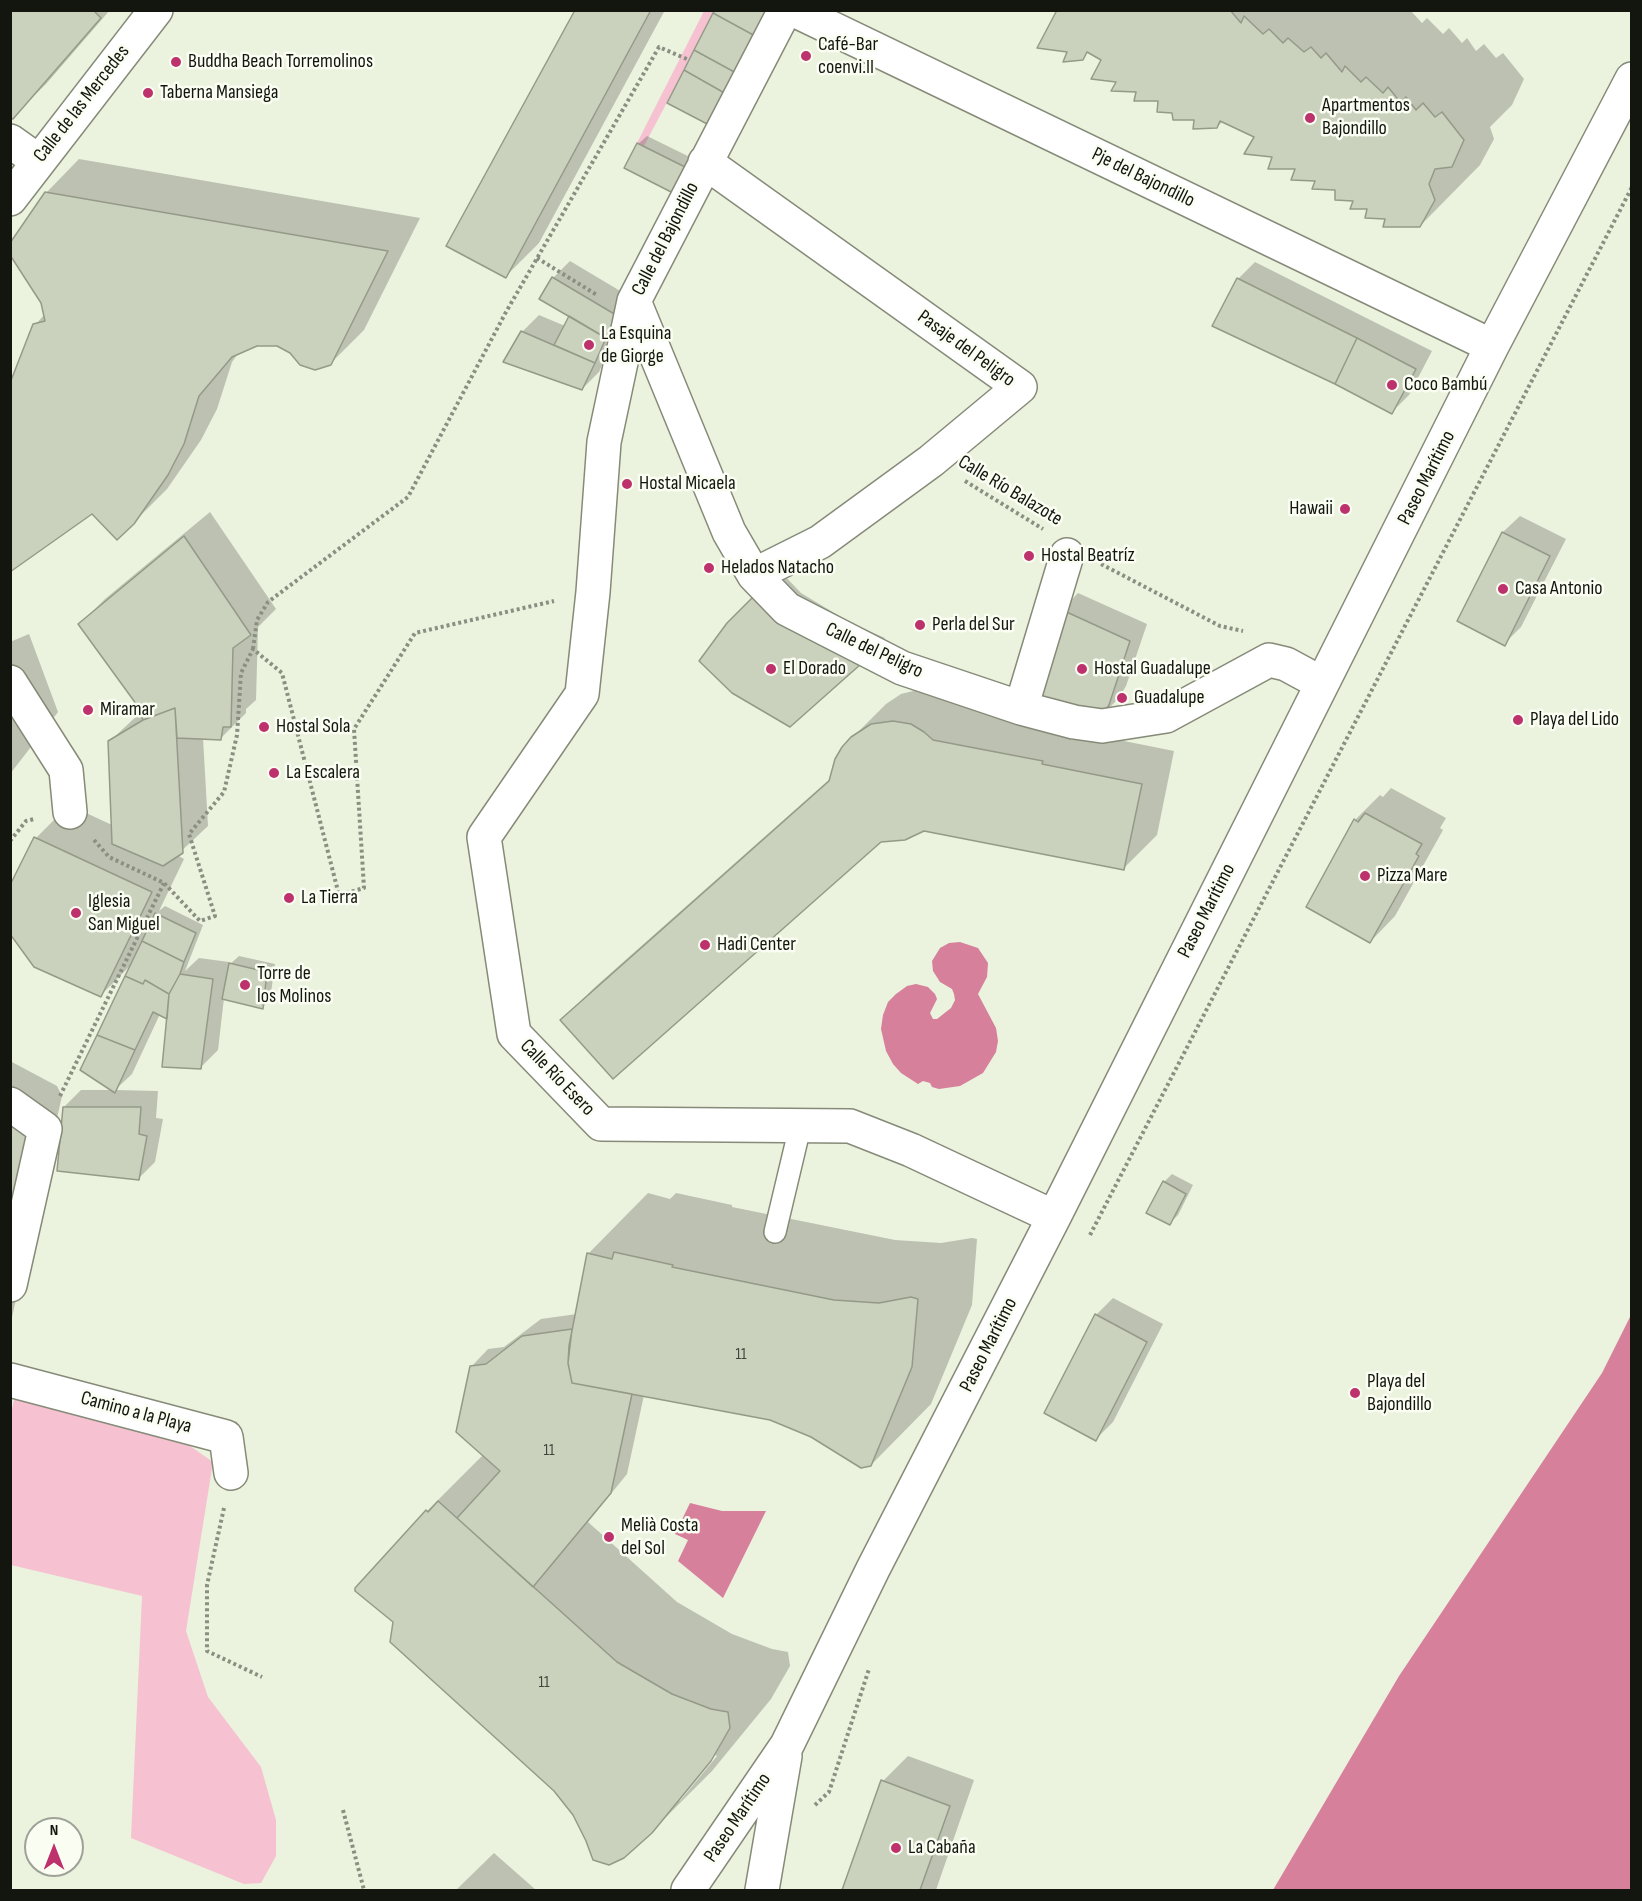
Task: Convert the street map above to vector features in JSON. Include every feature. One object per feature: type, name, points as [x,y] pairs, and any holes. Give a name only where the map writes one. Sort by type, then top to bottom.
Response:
[{"type":"street","name":"Calle del Bajondillo","points":[[592,592],[604,442],[633,301],[785,10]]},
{"type":"street","name":"Pje del Bajondillo","points":[[794,10],[1492,346]]},
{"type":"street","name":"Calle de las Mercedes","points":[[10,199],[144,15]]},
{"type":"street","name":"Paseo Marítimo","points":[[688,1890],[787,1745],[873,1569],[1054,1217],[1492,346],[1632,79]]},
{"type":"street","points":[[10,141],[38,161]]},
{"type":"street","name":"Pasaje del Peligro","points":[[705,162],[1020,387],[932,461],[820,542],[754,575]]},
{"type":"street","name":"Calle del Peligro","points":[[633,301],[729,532],[754,575],[787,609],[902,668],[1021,708],[1074,722],[1102,726],[1166,716],[1269,660],[1286,664],[1322,683]]},
{"type":"street","points":[[1021,708],[1080,558]]},
{"type":"street","name":"Calle Río Esero","points":[[592,592],[582,694],[484,837],[514,1034],[601,1124],[850,1126],[911,1150],[1054,1217]]},
{"type":"street","points":[[10,682],[66,770],[70,812]]},
{"type":"street","points":[[10,1104],[45,1129],[10,1285]]},
{"type":"street","name":"Camino a la Playa","points":[[10,1380],[226,1437],[231,1473]]},
{"type":"street","name":"Paseo Marítimo","points":[[762,1890],[787,1745]]},
{"type":"lane","points":[[775,1232],[800,1127]]},
{"type":"path","points":[[70,812],[109,857],[164,883],[200,921],[215,916],[189,834],[224,792],[237,735],[241,673],[253,649],[257,620],[268,602],[408,497],[506,312],[659,47],[689,60]]},
{"type":"path","points":[[1087,1241],[1632,187]]},
{"type":"path","points":[[537,258],[595,295]]},
{"type":"path","name":"Calle Río Balazote","points":[[932,461],[1043,529]]},
{"type":"path","points":[[1080,558],[1220,626],[1254,634]]},
{"type":"path","points":[[253,649],[282,673],[339,895],[364,888],[354,729],[415,633],[592,592]]},
{"type":"path","points":[[10,841],[26,821]]},
{"type":"path","points":[[77,1060],[164,883]]},
{"type":"path","points":[[231,1473],[207,1585],[207,1651],[262,1677]]},
{"type":"path","points":[[812,1808],[829,1792],[871,1660]]},
{"type":"path","points":[[343,1810],[364,1890]]},
{"type":"shaded area","points":[[704,11],[715,11],[644,146],[637,143]]},
{"type":"shaded area","points":[[960,942],[978,948],[988,963],[987,977],[978,994],[996,1028],[998,1041],[996,1052],[983,1073],[960,1086],[939,1089],[923,1081],[918,1084],[901,1073],[893,1064],[886,1051],[881,1029],[883,1015],[888,1002],[896,994],[907,986],[916,984],[928,987],[935,994],[937,999],[930,1013],[933,1019],[937,1019],[951,1008],[955,1000],[952,989],[940,982],[933,971],[932,961],[940,948],[949,943]]},
{"type":"shaded area","points":[[1631,1315],[1631,1890],[1273,1890],[1399,1676],[1602,1373]]},
{"type":"shaded area","points":[[16,1392],[174,1435],[213,1462],[186,1631],[208,1697],[261,1767],[276,1820],[276,1856],[261,1883],[244,1884],[131,1838],[142,1596],[11,1565],[10,1417]]},
{"type":"shaded area","points":[[690,1503],[722,1511],[766,1511],[723,1598],[678,1561],[688,1540],[675,1534]]},
{"type":"building","points":[[10,10],[93,10],[101,18],[13,119],[10,118]]},
{"type":"building","points":[[575,10],[651,10],[506,278],[446,246]]},
{"type":"building","points":[[715,10],[770,10],[757,37],[713,13]]},
{"type":"building","name":"Apartmentos Bajondillo","points":[[1057,10],[1230,10],[1241,23],[1244,16],[1263,34],[1269,29],[1283,43],[1288,38],[1304,52],[1311,47],[1321,58],[1326,53],[1342,72],[1345,66],[1361,82],[1366,77],[1383,93],[1388,87],[1401,103],[1406,97],[1416,110],[1423,103],[1435,117],[1442,112],[1464,140],[1452,167],[1435,169],[1429,184],[1435,200],[1420,227],[1383,227],[1385,219],[1365,218],[1367,209],[1350,209],[1353,201],[1335,200],[1335,190],[1312,189],[1315,181],[1291,180],[1295,169],[1268,169],[1272,157],[1244,154],[1254,137],[1220,121],[1217,128],[1193,129],[1194,120],[1173,120],[1172,113],[1157,112],[1158,101],[1134,101],[1136,92],[1111,91],[1116,82],[1091,79],[1101,60],[1087,52],[1083,60],[1063,62],[1067,52],[1037,48]]},
{"type":"building","points":[[713,13],[757,37],[738,74],[694,50]]},
{"type":"building","points":[[694,50],[738,74],[728,95],[684,70]]},
{"type":"building","points":[[684,70],[728,95],[711,126],[667,103]]},
{"type":"building","points":[[637,143],[689,169],[677,195],[624,168]]},
{"type":"building","points":[[45,192],[388,251],[331,365],[315,370],[300,365],[290,353],[277,346],[257,346],[232,357],[199,396],[184,444],[168,475],[134,524],[117,540],[92,514],[10,572],[10,383],[33,324],[45,321],[41,303],[10,255],[10,243]]},
{"type":"building","points":[[552,277],[616,315],[606,338],[539,299]]},
{"type":"building","points":[[1237,278],[1357,338],[1335,384],[1212,326]]},
{"type":"building","points":[[569,316],[606,338],[595,363],[554,345]]},
{"type":"building","points":[[521,331],[595,363],[582,390],[503,362]]},
{"type":"building","points":[[1357,338],[1416,369],[1392,414],[1335,384]]},
{"type":"building","name":"Casa Antonio","points":[[1502,532],[1550,556],[1505,646],[1457,621]]},
{"type":"building","points":[[184,536],[251,635],[233,648],[231,727],[223,727],[221,740],[177,738],[175,708],[143,720],[134,701],[78,624]]},
{"type":"building","points":[[754,596],[776,618],[826,648],[861,664],[790,727],[732,693],[699,661],[727,623]]},
{"type":"building","name":"Hostal Guadalupe","points":[[1060,609],[1130,641],[1109,705],[1103,713],[1034,697]]},
{"type":"building","points":[[175,708],[183,853],[163,866],[112,844],[108,741],[143,720]]},
{"type":"building","name":"Hadi Center","points":[[893,721],[911,724],[933,740],[1043,761],[1042,764],[1142,784],[1124,870],[924,831],[905,840],[881,842],[613,1079],[560,1020],[829,781],[835,759],[851,737],[871,724]]},
{"type":"building","name":"Pizza Mare","points":[[1365,813],[1422,844],[1416,854],[1419,856],[1370,943],[1306,907],[1354,819],[1358,822]]},
{"type":"building","name":"Iglesia San Miguel","points":[[34,837],[152,892],[101,997],[34,967],[10,934],[10,885]]},
{"type":"building","points":[[155,913],[196,933],[184,962],[142,941]]},
{"type":"building","points":[[142,941],[184,962],[169,994],[145,980],[143,984],[125,976]]},
{"type":"building","name":"Torre de los Molinos","points":[[229,963],[267,972],[263,1009],[222,999]]},
{"type":"building","points":[[180,974],[213,979],[201,1069],[162,1067],[169,994]]},
{"type":"building","points":[[125,976],[143,984],[145,980],[169,994],[167,1019],[153,1012],[135,1050],[97,1035]]},
{"type":"building","points":[[97,1035],[135,1050],[115,1093],[80,1070]]},
{"type":"building","points":[[63,1107],[141,1107],[139,1134],[147,1136],[139,1180],[57,1171]]},
{"type":"building","points":[[10,1112],[30,1130],[10,1216]]},
{"type":"building","points":[[1163,1181],[1186,1194],[1170,1225],[1146,1213]]},
{"type":"building","points":[[614,1252],[673,1265],[672,1267],[834,1300],[879,1303],[911,1297],[918,1299],[912,1367],[871,1466],[861,1468],[811,1437],[770,1420],[572,1383],[568,1363],[569,1346],[587,1253],[612,1259]]},
{"type":"building","points":[[1095,1314],[1147,1342],[1096,1441],[1044,1413]]},
{"type":"building","points":[[572,1329],[568,1363],[572,1383],[632,1394],[611,1493],[533,1587],[457,1518],[500,1471],[456,1432],[470,1366],[486,1364],[522,1336]]},
{"type":"building","points":[[438,1501],[617,1662],[672,1694],[711,1709],[728,1712],[730,1728],[711,1761],[652,1833],[624,1858],[609,1865],[593,1860],[573,1815],[554,1791],[390,1642],[393,1622],[355,1591],[355,1588],[426,1510],[428,1512]]},
{"type":"building","name":"La Cabaña","points":[[881,1780],[950,1806],[920,1890],[842,1890]]},
{"type":"place","name":"Café-Bar coenvi.II","points":[[806,56]]},
{"type":"place","name":"Buddha Beach Torremolinos","points":[[176,62]]},
{"type":"place","name":"Taberna Mansiega","points":[[148,93]]},
{"type":"place","name":"Apartmentos Bajondillo","points":[[1310,118]]},
{"type":"place","name":"La Esquina de Giorge","points":[[589,345]]},
{"type":"place","name":"Coco Bambú","points":[[1392,385]]},
{"type":"place","name":"Hostal Micaela","points":[[627,484]]},
{"type":"place","name":"Hawaii","points":[[1345,509]]},
{"type":"place","name":"Hostal Beatríz","points":[[1029,556]]},
{"type":"place","name":"Helados Natacho","points":[[709,568]]},
{"type":"place","name":"Casa Antonio","points":[[1503,589]]},
{"type":"place","name":"Perla del Sur","points":[[920,625]]},
{"type":"place","name":"El Dorado","points":[[771,669]]},
{"type":"place","name":"Hostal Guadalupe","points":[[1082,669]]},
{"type":"place","name":"Guadalupe","points":[[1122,698]]},
{"type":"place","name":"Miramar","points":[[88,710]]},
{"type":"place","name":"Playa del Lido","points":[[1518,720]]},
{"type":"place","name":"Hostal Sola","points":[[264,727]]},
{"type":"place","name":"La Escalera","points":[[274,773]]},
{"type":"place","name":"Pizza Mare","points":[[1365,876]]},
{"type":"place","name":"La Tierra","points":[[289,898]]},
{"type":"place","name":"Iglesia San Miguel","points":[[76,913]]},
{"type":"place","name":"Hadi Center","points":[[705,945]]},
{"type":"place","name":"Torre de los Molinos","points":[[245,985]]},
{"type":"place","name":"Playa del Bajondillo","points":[[1355,1393]]},
{"type":"place","name":"Melià Costa del Sol","points":[[609,1537]]},
{"type":"place","name":"La Cabaña","points":[[896,1848]]}]
